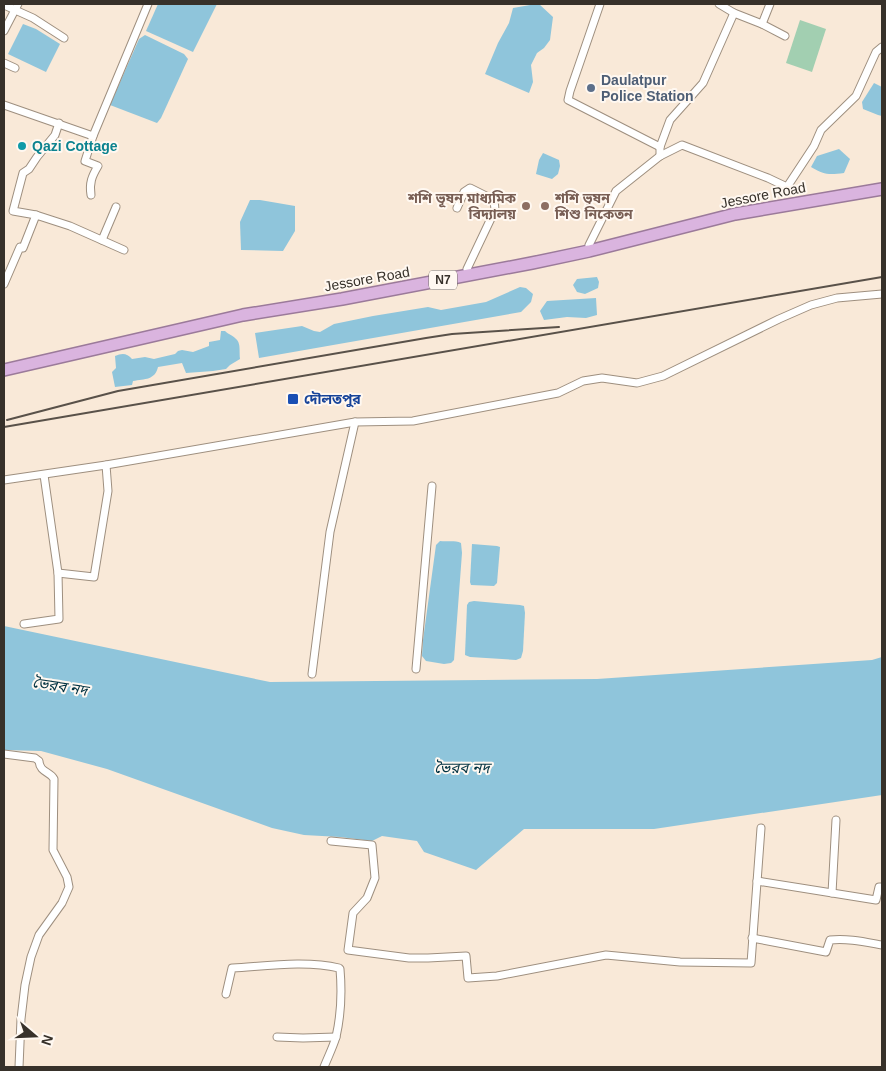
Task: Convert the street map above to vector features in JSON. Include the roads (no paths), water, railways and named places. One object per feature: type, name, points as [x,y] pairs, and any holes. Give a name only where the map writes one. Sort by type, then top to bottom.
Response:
[{"type":"highway","name":"Jessore Road","points":[[4,363],[203,318],[530,258],[738,208],[882,183]]},
{"type":"highway","name":"Jessore Road","points":[[4,370],[243,315],[342,299],[532,263],[736,214],[882,189]]},
{"type":"street","points":[[91,195],[92,177],[98,166],[85,161],[93,136],[148,4]]},
{"type":"street","points":[[600,4],[568,100],[660,147]]},
{"type":"street","points":[[719,4],[734,13],[785,36]]},
{"type":"street","points":[[762,24],[770,4]]},
{"type":"street","points":[[4,5],[16,7],[64,38]]},
{"type":"street","points":[[4,31],[16,7]]},
{"type":"street","points":[[660,156],[660,147],[670,120],[703,83],[734,13]]},
{"type":"street","points":[[589,245],[616,190],[660,156],[682,145],[788,187],[814,146],[821,130],[856,96],[876,52],[882,48]]},
{"type":"street","points":[[4,63],[15,68]]},
{"type":"street","points":[[4,105],[93,136]]},
{"type":"street","points":[[59,123],[55,135],[29,169],[23,173],[13,211],[36,215],[70,226],[124,250]]},
{"type":"street","points":[[456,208],[464,192],[470,188],[494,200],[495,210],[467,269]]},
{"type":"street","points":[[102,240],[116,207]]},
{"type":"street","points":[[4,284],[20,247],[23,248],[36,215]]},
{"type":"street","points":[[4,480],[106,465],[355,422],[413,421],[558,393],[584,381],[602,378],[637,382],[662,376],[778,319],[811,305],[837,298],[882,294]]},
{"type":"street","points":[[312,674],[330,532],[355,422]]},
{"type":"street","points":[[58,573],[94,577],[108,491],[106,465]]},
{"type":"street","points":[[24,624],[59,619],[58,573],[44,475]]},
{"type":"street","points":[[416,669],[432,486]]},
{"type":"street","points":[[4,754],[35,758],[39,760],[41,768],[52,775],[54,779],[53,850],[67,877],[69,887],[62,903],[38,935],[31,956],[24,985],[19,1067]]},
{"type":"street","points":[[832,893],[836,820]]},
{"type":"street","points":[[331,841],[372,845],[375,878],[366,898],[353,913],[348,950],[409,958],[466,956],[468,978],[497,976],[606,955],[680,962],[751,963],[761,828]]},
{"type":"street","points":[[757,881],[876,900],[879,887],[882,887]]},
{"type":"street","points":[[752,938],[826,952],[830,940],[853,940],[882,945]]},
{"type":"street","points":[[226,994],[232,968],[293,964],[327,965],[339,968],[341,999],[336,1037],[324,1067]]},
{"type":"street","points":[[277,1037],[336,1037]]},
{"type":"water","points":[[158,4],[217,4],[193,52],[146,31]]},
{"type":"water","points":[[539,4],[553,17],[550,40],[537,53],[531,65],[533,82],[529,93],[485,74],[509,23],[513,8]]},
{"type":"water","points":[[23,24],[36,29],[60,44],[46,72],[8,54]]},
{"type":"water","points":[[145,35],[184,54],[188,59],[157,123],[110,105],[139,39]]},
{"type":"water","points":[[874,83],[882,87],[882,116],[863,109],[862,102]]},
{"type":"water","points":[[839,149],[850,159],[844,173],[827,174],[811,167],[817,156]]},
{"type":"water","points":[[543,153],[559,160],[558,174],[552,179],[536,174],[539,160]]},
{"type":"water","points":[[250,200],[295,206],[295,231],[283,251],[241,250],[240,222]]},
{"type":"water","points":[[597,277],[599,282],[598,288],[585,294],[577,292],[573,285],[577,279]]},
{"type":"water","points":[[520,287],[526,288],[533,294],[531,302],[521,312],[259,358],[255,333],[302,326],[320,332],[334,324],[373,316],[428,307],[441,310],[486,302]]},
{"type":"water","points":[[596,298],[597,315],[586,318],[567,317],[544,320],[540,311],[547,301]]},
{"type":"water","points":[[221,331],[225,331],[236,339],[240,347],[240,359],[226,369],[186,373],[182,363],[158,367],[152,377],[133,381],[132,385],[115,387],[112,372],[116,368],[115,356],[124,354],[132,359],[145,357],[154,359],[175,354],[182,350],[193,352],[209,346],[209,342],[220,340]]},
{"type":"water","points":[[440,541],[461,543],[462,553],[454,660],[451,663],[444,664],[426,661],[422,656],[436,545]]},
{"type":"water","points":[[472,544],[500,547],[497,583],[494,586],[471,585]]},
{"type":"water","points":[[469,602],[524,606],[523,651],[521,658],[516,660],[470,657],[465,655],[467,605]]},
{"type":"water","name":"ভৈরব নদ","points":[[4,626],[270,682],[597,679],[872,660],[882,657],[882,795],[654,829],[524,829],[476,870],[424,852],[417,841],[382,836],[372,841],[304,835],[272,828],[107,769],[41,751],[4,750]]},
{"type":"railway","points":[[4,427],[882,277]]},
{"type":"railway","points":[[7,420],[118,391],[426,338],[452,334],[559,327]]},
{"type":"place","name":"Daulatpur Police Station","points":[[591,88]]},
{"type":"place","name":"Qazi Cottage","points":[[22,146]]},
{"type":"place","name":"শশি ভূষন মাধ্যমিক বিদ্যালয়","points":[[526,206]]},
{"type":"place","name":"শশি ভূষন শিশু নিকেতন","points":[[545,206]]},
{"type":"place","name":"দৌলতপুর","points":[[293,399]]}]
